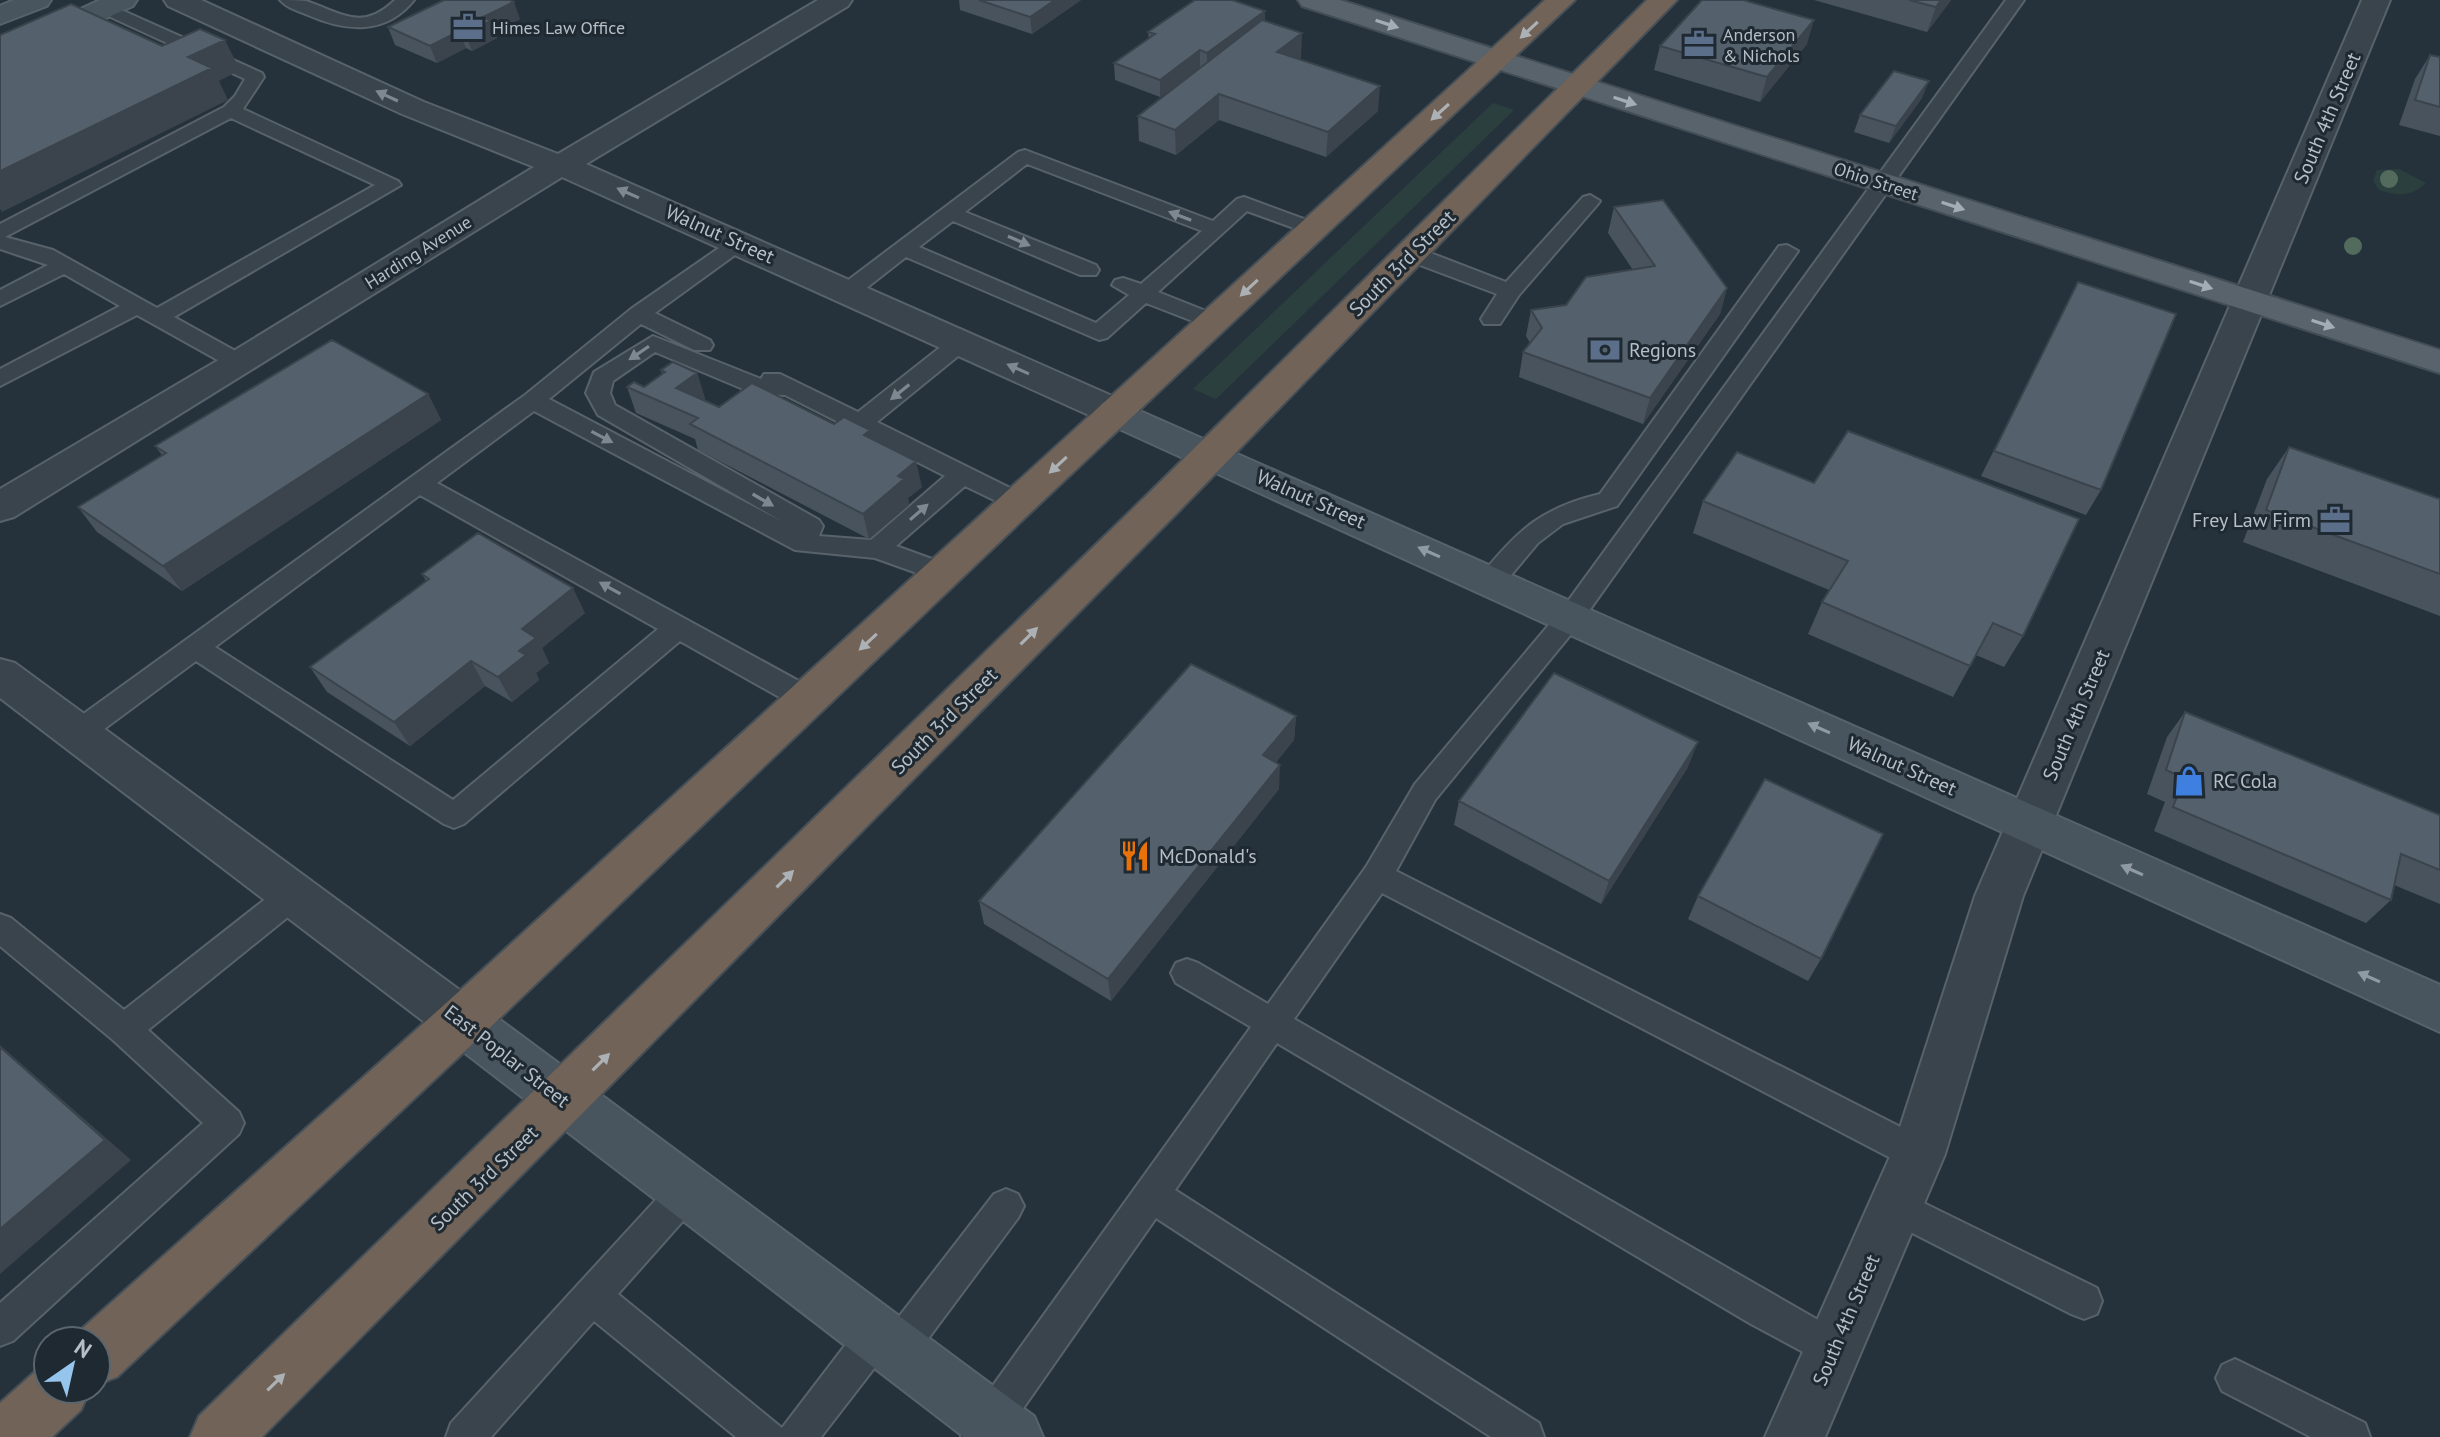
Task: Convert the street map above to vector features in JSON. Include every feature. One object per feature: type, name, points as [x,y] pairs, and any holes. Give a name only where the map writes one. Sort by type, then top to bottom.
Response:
[{"type":"highway","points":[[112,1341],[462,1021],[1017,502],[1561,0]]},
{"type":"highway","name":"South 3rd Street","points":[[220,1437],[564,1100],[1663,0]]},
{"type":"highway","points":[[7,1437],[42,1405]]},
{"type":"main road","name":"Ohio Street","points":[[1312,0],[2440,362]]},
{"type":"street","points":[[0,16],[37,0]]},
{"type":"street","name":"Harding Avenue","points":[[0,507],[240,363],[524,185],[838,0]]},
{"type":"street","name":"South 4th Street","points":[[1795,1437],[1918,1154],[1999,896],[2376,0]]},
{"type":"street","name":"Walnut Street","points":[[196,3],[413,108],[597,179],[1572,615],[2440,1009]]},
{"type":"street","points":[[0,57],[116,5]]},
{"type":"street","name":"East Poplar Street","points":[[0,675],[886,1342],[995,1432]]},
{"type":"lane","points":[[289,0],[340,23],[355,25],[395,10],[405,0]]},
{"type":"lane","points":[[995,1432],[1152,1195],[1377,876],[1425,792],[1572,615],[2015,0]]},
{"type":"lane","points":[[0,232],[231,111],[243,99],[255,77],[116,5]]},
{"type":"lane","points":[[158,317],[391,185],[231,111]]},
{"type":"lane","points":[[847,292],[1025,156],[1216,229]]},
{"type":"lane","points":[[1492,319],[1510,291],[1590,201]]},
{"type":"lane","points":[[910,243],[1099,333],[1102,316],[1133,289],[1216,229],[1244,203],[1313,229]]},
{"type":"lane","points":[[951,213],[1088,270]]},
{"type":"lane","points":[[0,242],[45,255],[65,265],[240,363]]},
{"type":"lane","points":[[78,733],[533,400],[639,314],[739,243]]},
{"type":"lane","points":[[910,243],[1063,299]]},
{"type":"lane","points":[[1492,580],[1531,532],[1574,507],[1608,500],[1787,251]]},
{"type":"lane","points":[[1412,254],[1510,291]]},
{"type":"lane","points":[[0,299],[65,265]]},
{"type":"lane","points":[[1133,289],[1213,322]]},
{"type":"lane","points":[[0,379],[137,306]]},
{"type":"lane","points":[[639,314],[1017,502]]},
{"type":"lane","points":[[788,387],[763,389],[653,343],[602,377],[598,393],[606,410],[810,526],[804,544]]},
{"type":"lane","points":[[860,423],[960,343]]},
{"type":"lane","points":[[533,400],[804,544],[877,549],[942,573]]},
{"type":"lane","points":[[877,549],[961,476]]},
{"type":"lane","points":[[418,483],[807,699]]},
{"type":"lane","points":[[195,647],[454,816],[679,626]]},
{"type":"lane","points":[[1377,876],[1918,1154]]},
{"type":"lane","points":[[124,1030],[293,895]]},
{"type":"lane","points":[[0,927],[124,1030],[227,1123],[0,1328]]},
{"type":"lane","points":[[1187,973],[1833,1349]]},
{"type":"lane","points":[[465,1437],[686,1192]]},
{"type":"lane","points":[[1152,1195],[1525,1437]]},
{"type":"lane","points":[[797,1437],[1006,1206]]},
{"type":"lane","points":[[1895,1206],[2084,1301]]},
{"type":"lane","points":[[592,1296],[766,1437]]},
{"type":"lane","points":[[2235,1378],[2351,1437]]},
{"type":"green space","points":[[1493,103],[1514,110],[1216,399],[1193,389]]},
{"type":"green space","points":[[2399,169],[2426,183],[2404,194],[2379,190],[2373,181],[2377,170]]},
{"type":"building","points":[[444,0],[514,2],[483,17],[491,21],[465,33],[459,31],[430,46],[388,27]]},
{"type":"building","points":[[979,0],[1055,0],[1030,17]]},
{"type":"building","points":[[1195,0],[1232,0],[1265,11],[1207,53],[1200,50],[1160,80],[1114,63],[1155,34],[1148,32]]},
{"type":"building","points":[[1702,0],[1743,0],[1814,20],[1767,77],[1660,46]]},
{"type":"building","points":[[1909,0],[1941,0],[1936,7]]},
{"type":"building","points":[[71,4],[162,46],[200,29],[225,40],[188,57],[212,68],[0,171],[0,35]]},
{"type":"building","points":[[1262,20],[1302,33],[1277,52],[1380,86],[1328,132],[1219,94],[1175,130],[1138,116]]},
{"type":"building","points":[[2430,55],[2440,57],[2440,107],[2415,100]]},
{"type":"building","points":[[1894,71],[1929,81],[1896,126],[1860,115]]},
{"type":"building","points":[[1663,200],[1727,288],[1650,398],[1523,352],[1542,328],[1531,310],[1566,305],[1586,277],[1655,266],[1614,207]]},
{"type":"building","points":[[2078,282],[2176,314],[2101,490],[1994,451]]},
{"type":"building","points":[[332,340],[428,394],[163,566],[78,507],[166,453],[155,446]]},
{"type":"building","points":[[673,362],[697,373],[676,388],[719,407],[752,383],[834,424],[844,417],[870,430],[864,435],[916,461],[898,476],[904,479],[863,514],[690,424],[698,418],[627,387],[634,382],[644,387]]},
{"type":"building","points":[[1848,431],[2079,519],[2023,636],[1993,623],[1970,666],[1822,602],[1848,561],[1703,501],[1737,452],[1814,483]]},
{"type":"building","points":[[2289,447],[2440,499],[2440,574],[2266,510]]},
{"type":"building","points":[[478,533],[573,588],[522,629],[536,638],[519,651],[526,655],[498,677],[471,661],[394,722],[310,667],[429,579],[422,574]]},
{"type":"building","name":"McDonald's","points":[[1191,664],[1296,716],[1263,755],[1280,765],[1108,979],[979,901]]},
{"type":"building","points":[[1554,673],[1698,742],[1609,881],[1459,801]]},
{"type":"building","points":[[2185,712],[2440,815],[2440,870],[2401,854],[2391,900],[2173,807],[2184,778],[2166,770]]},
{"type":"building","points":[[1765,779],[1883,834],[1821,959],[1698,896]]},
{"type":"building","points":[[0,1047],[105,1140],[0,1229]]},
{"type":"place","name":"Himes Law Office","points":[[468,27]]},
{"type":"place","name":"Anderson & Nichols","points":[[1699,44]]},
{"type":"place","name":"Regions","points":[[1605,350]]},
{"type":"place","name":"Frey Law Firm","points":[[2335,520]]},
{"type":"place","name":"RC Cola","points":[[2189,781]]},
{"type":"place","name":"McDonald's","points":[[1135,856]]}]
